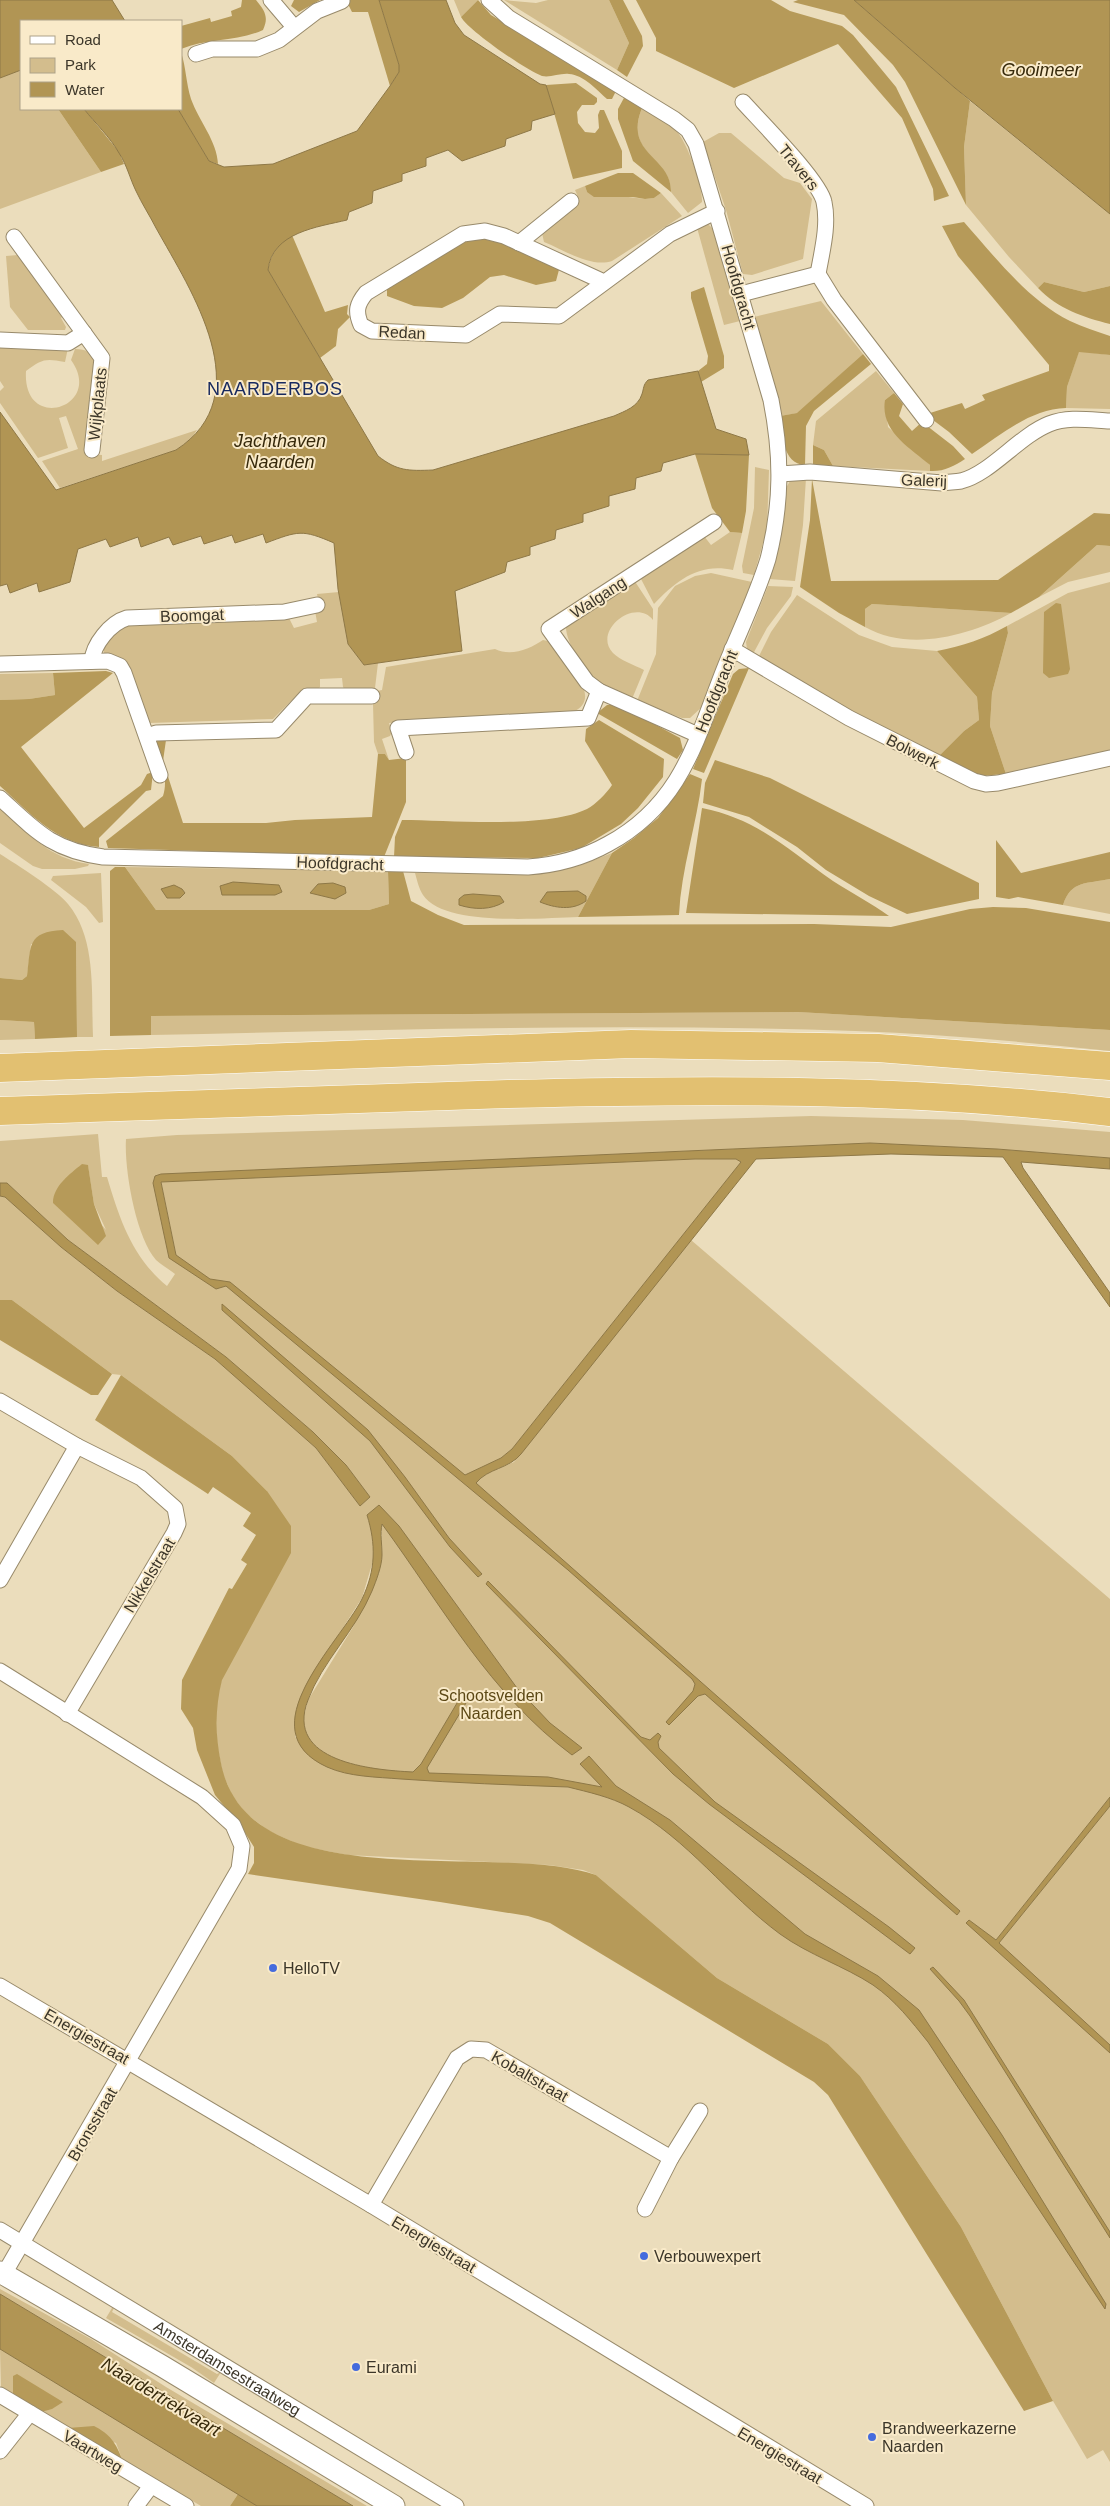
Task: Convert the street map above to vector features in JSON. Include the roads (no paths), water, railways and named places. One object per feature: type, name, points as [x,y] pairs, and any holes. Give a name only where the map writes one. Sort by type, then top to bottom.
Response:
[{"type":"highway","points":[[0,1068],[631,1044],[878,1048],[1110,1066]]},
{"type":"highway","points":[[0,1057],[70,1066]]},
{"type":"highway","points":[[0,1111],[393,1097],[675,1090],[839,1091],[941,1096],[1110,1112]]},
{"type":"highway","points":[[0,1125],[136,1107]]},
{"type":"street","points":[[271,0],[294,27]]},
{"type":"street","name":"Hoofdgracht","points":[[0,798],[49,840],[82,854],[412,865],[543,866],[599,849],[644,821],[663,802],[676,782],[698,735],[768,559],[774,533],[780,474],[779,439],[771,400],[717,211],[696,144],[688,130],[674,119],[509,18],[488,0]]},
{"type":"street","points":[[196,54],[212,49],[257,49],[279,40],[317,11],[342,1]]},
{"type":"street","name":"Travers","points":[[743,102],[816,184],[824,200],[826,221],[818,274]]},
{"type":"street","points":[[519,243],[571,200]]},
{"type":"street","name":"Redan","points":[[604,282],[519,243],[485,231],[463,234],[366,293],[358,303],[357,315],[361,325],[372,331],[466,335],[500,314],[559,316],[670,234],[717,211]]},
{"type":"street","name":"Wijkplaats","points":[[14,237],[102,358],[92,450]]},
{"type":"street","points":[[741,294],[818,274],[834,300],[926,420]]},
{"type":"street","points":[[0,340],[68,343],[84,333]]},
{"type":"street","name":"Galerij","points":[[780,474],[810,472],[942,483],[962,481],[979,472],[1030,434],[1049,424],[1069,419],[1110,421]]},
{"type":"street","name":"Walgang","points":[[698,735],[598,691],[587,682],[549,629],[714,522]]},
{"type":"street","name":"Boomgat","points":[[92,662],[92,650],[113,626],[127,618],[284,612],[317,605]]},
{"type":"street","name":"Bolwerk","points":[[732,649],[849,718],[974,781],[998,783],[1110,758]]},
{"type":"street","points":[[0,664],[108,661],[120,666],[160,775]]},
{"type":"street","points":[[406,752],[398,728],[588,718],[598,691]]},
{"type":"street","points":[[147,736],[156,733],[276,730],[306,696],[372,696]]},
{"type":"street","name":"Nikkelstraat","points":[[0,1401],[77,1446],[141,1478],[175,1508],[178,1524],[67,1714]]},
{"type":"street","points":[[0,1580],[77,1446]]},
{"type":"street","points":[[0,1671],[67,1714]]},
{"type":"street","name":"Bronsstraat","points":[[2,2273],[23,2244],[239,1869],[242,1846],[233,1825],[208,1802],[67,1714]]},
{"type":"street","name":"Energiestraat","points":[[0,1986],[371,2205],[866,2506]]},
{"type":"street","name":"Kobaltstraat","points":[[371,2205],[457,2058],[471,2048],[486,2050],[671,2158]]},
{"type":"street","points":[[645,2209],[671,2158],[700,2111]]},
{"type":"street","name":"Amsterdamsestraatweg","points":[[0,2230],[456,2506]]},
{"type":"street","name":"Amsterdamsestraatweg","points":[[2,2273],[162,2366],[394,2506]]},
{"type":"street","name":"Vaartweg","points":[[0,2395],[186,2506]]},
{"type":"street","points":[[0,2451],[30,2413]]},
{"type":"street","points":[[136,2506],[152,2486]]},
{"type":"water","points":[[0,0],[112,0],[124,20],[20,20],[20,70],[0,78]]},
{"type":"water","name":"Jachthaven Naarden","points":[[379,0],[446,0],[455,23],[464,35],[540,84],[546,85],[555,114],[532,121],[531,130],[506,139],[505,146],[462,161],[448,150],[426,158],[426,166],[402,174],[402,181],[373,191],[372,203],[349,212],[347,220],[298,233],[278,247],[271,257],[268,270],[378,456],[391,465],[403,469],[433,470],[614,416],[631,408],[637,402],[648,380],[698,371],[716,429],[746,439],[749,455],[695,454],[663,463],[661,471],[636,478],[635,489],[609,496],[609,506],[583,514],[583,522],[556,530],[555,539],[530,547],[530,555],[507,562],[505,572],[455,591],[462,651],[364,665],[348,644],[338,589],[334,543],[314,535],[300,533],[266,543],[263,534],[235,543],[232,535],[204,544],[201,536],[173,545],[169,537],[141,547],[138,537],[110,547],[106,539],[78,549],[70,582],[39,592],[37,583],[10,593],[7,584],[0,586],[0,412],[56,490],[176,450],[201,427],[214,401],[216,372],[211,342],[200,311],[138,196],[122,158],[111,141],[85,110],[179,110],[209,161],[224,167],[273,164],[357,131],[399,72],[399,65]]},
{"type":"water","name":"Gooimeer","points":[[854,0],[1110,0],[1110,214],[955,88]]},
{"type":"water","points":[[233,882],[279,885],[282,892],[275,895],[222,895],[220,886]]},
{"type":"water","points":[[333,883],[345,887],[346,893],[335,899],[310,893],[318,884]]},
{"type":"water","points":[[174,885],[185,893],[180,898],[167,898],[161,889]]},
{"type":"water","points":[[578,891],[586,896],[586,901],[575,906],[557,907],[540,902],[547,892]]},
{"type":"water","points":[[464,895],[500,896],[504,902],[494,907],[483,908],[459,905],[459,899]]},
{"type":"water","points":[[870,1143],[997,1149],[1110,1158],[1110,1169],[1021,1162],[1023,1168],[1110,1293],[1110,1307],[1003,1157],[891,1154],[756,1159],[521,1454],[511,1463],[486,1474],[476,1483],[960,1911],[957,1915],[705,1694],[698,1696],[669,1725],[666,1722],[693,1691],[695,1684],[692,1679],[568,1570],[226,1286],[216,1289],[169,1258],[153,1183],[155,1176],[161,1174]],"holes":[[[695,1159],[736,1159],[741,1162],[512,1449],[501,1458],[465,1475],[230,1282],[210,1279],[176,1255],[161,1182]]]},
{"type":"water","points":[[0,1183],[7,1183],[68,1240],[226,1357],[313,1432],[346,1465],[370,1497],[360,1506],[316,1448],[215,1359],[117,1291],[61,1247],[5,1197],[0,1196]]},
{"type":"water","points":[[222,1304],[368,1430],[449,1538],[482,1574],[478,1577],[450,1547],[370,1441],[222,1310]]},
{"type":"water","points":[[379,1505],[399,1526],[517,1688],[550,1723],[582,1748],[572,1755],[516,1705],[469,1647],[382,1524],[382,1559],[372,1591],[357,1619],[322,1672],[308,1700],[304,1721],[309,1737],[320,1750],[355,1765],[413,1772],[421,1764],[460,1698],[466,1703],[427,1768],[429,1773],[548,1777],[602,1787],[580,1764],[589,1756],[616,1786],[670,1820],[805,1934],[878,1976],[919,2010],[1002,2135],[1106,2304],[1105,2309],[928,2042],[903,2012],[873,1985],[780,1934],[742,1902],[689,1851],[650,1820],[615,1800],[568,1787],[443,1782],[363,1776],[344,1773],[327,1767],[304,1751],[295,1731],[296,1709],[319,1662],[351,1618],[367,1588],[372,1567],[373,1547],[367,1515]]},
{"type":"water","points":[[488,1581],[641,1737],[650,1740],[658,1733],[661,1736],[658,1742],[659,1748],[715,1802],[889,1927],[915,1948],[910,1954],[709,1804],[673,1774],[486,1584]]},
{"type":"water","points":[[1110,1797],[1110,1806],[999,1943],[1110,2045],[1110,2053],[966,1923],[969,1920],[996,1940]]},
{"type":"water","points":[[933,1967],[964,2000],[1110,2232],[1110,2238],[970,2016],[930,1969]]},
{"type":"water","name":"Naardertrekvaart","points":[[0,2294],[353,2506],[257,2506],[0,2349]]},
{"type":"place","name":"HelloTV","points":[[273,1968]]},
{"type":"place","name":"Verbouwexpert","points":[[644,2256]]},
{"type":"place","name":"Eurami","points":[[356,2367]]},
{"type":"place","name":"Brandweerkazerne Naarden","points":[[872,2437]]},
{"type":"district","name":"NAARDERBOS","points":[[275,389]]},
{"type":"park label","name":"Schootsvelden Naarden","points":[[491,1704]]}]
